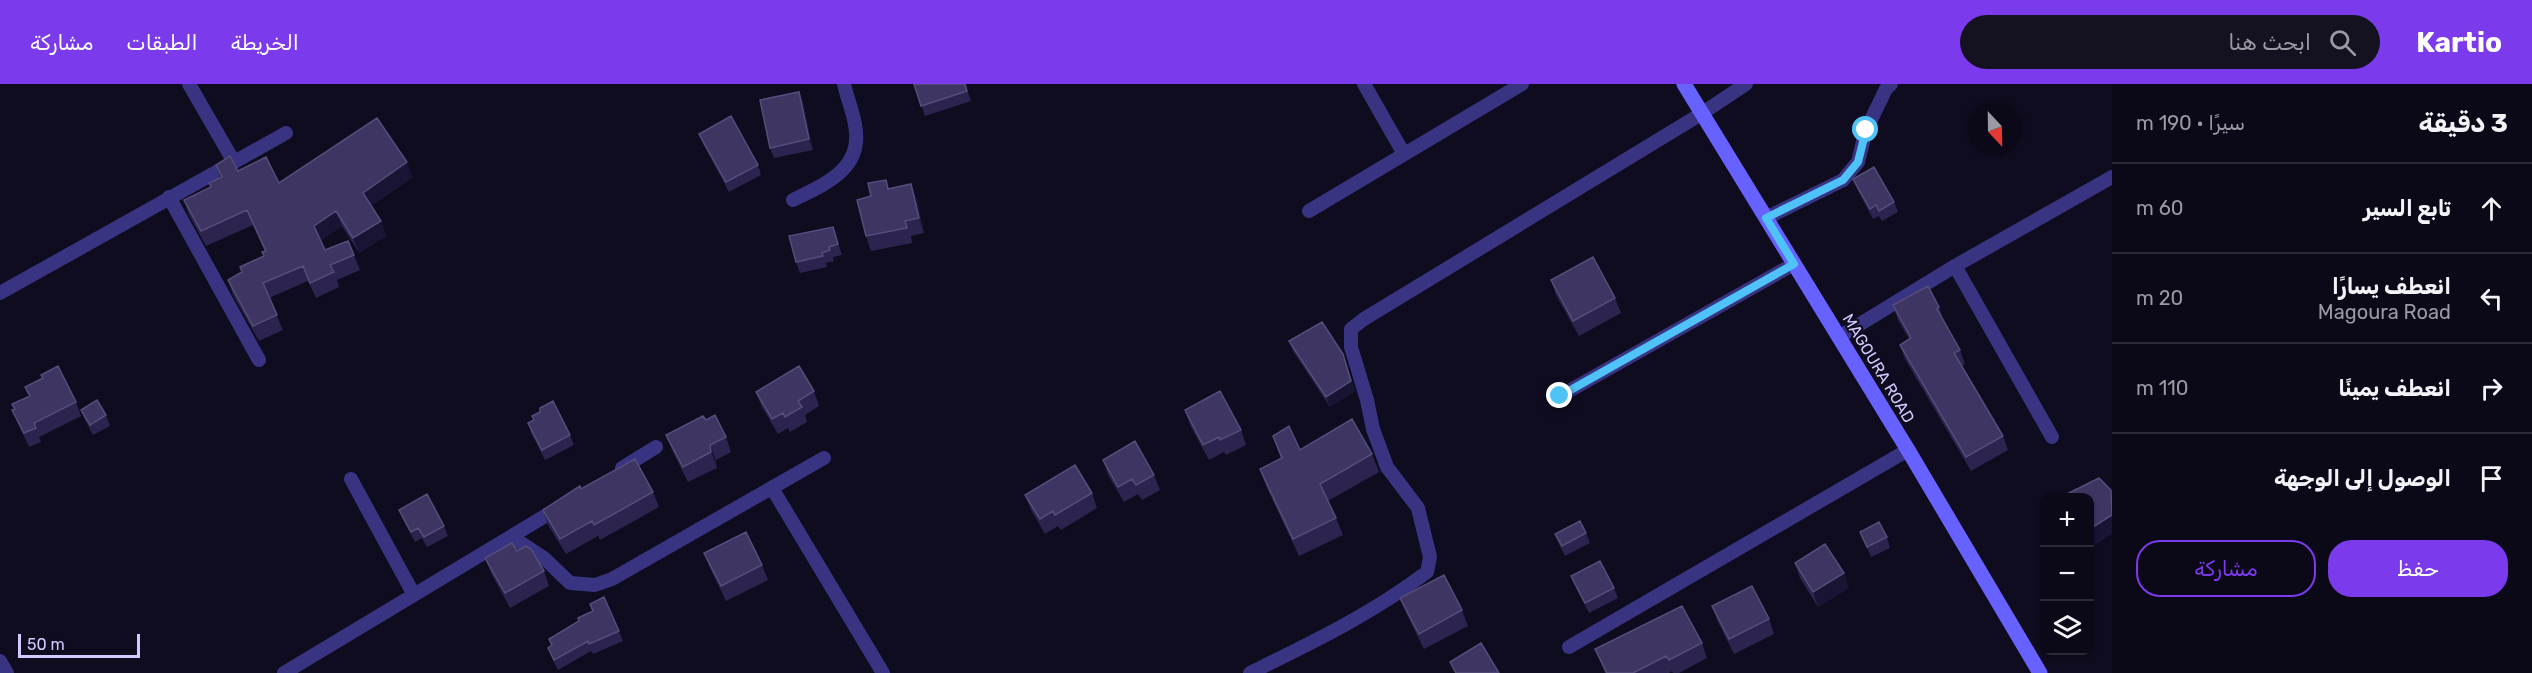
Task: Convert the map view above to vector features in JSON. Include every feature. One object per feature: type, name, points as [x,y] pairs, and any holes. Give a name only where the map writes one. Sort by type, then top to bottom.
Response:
[{"type":"street","points":[[189,84],[234,162]]},
{"type":"street","points":[[793,200],[833,180],[846,168],[854,156],[855,125],[844,84]]},
{"type":"street","points":[[1364,84],[1404,153]]},
{"type":"street","points":[[1309,210],[1522,84]]},
{"type":"street","name":"MAGOURA ROAD","points":[[1684,84],[1908,450],[2040,673]]},
{"type":"street","points":[[1250,673],[1350,623],[1405,589],[1427,572],[1430,557],[1418,508],[1387,467],[1372,429],[1351,347],[1352,329],[1364,319],[1701,114],[1746,84]]},
{"type":"street","points":[[1766,218],[1843,180],[1858,162],[1866,130],[1891,84]]},
{"type":"street","points":[[0,293],[286,133]]},
{"type":"street","points":[[1839,337],[1955,266],[2112,177]]},
{"type":"street","points":[[169,197],[259,360]]},
{"type":"street","points":[[1560,396],[1794,264]]},
{"type":"street","points":[[1955,266],[2052,436]]},
{"type":"street","points":[[608,477],[656,447]]},
{"type":"street","points":[[1569,647],[1908,450]]},
{"type":"street","points":[[512,537],[544,558],[570,583],[596,585],[612,579],[824,458]]},
{"type":"street","points":[[351,478],[414,595]]},
{"type":"street","points":[[772,488],[883,673]]},
{"type":"street","points":[[284,673],[570,501]]},
{"type":"street","points":[[0,661],[7,673]]},
{"type":"building","points":[[914,84],[965,84],[967,91],[921,106]]},
{"type":"building","points":[[799,92],[809,139],[770,148],[760,100]]},
{"type":"building","points":[[731,116],[758,165],[726,182],[699,134]]},
{"type":"building","points":[[377,118],[407,162],[363,193],[381,221],[353,238],[336,211],[314,226],[325,250],[348,241],[354,255],[330,265],[334,272],[310,283],[303,266],[263,283],[277,315],[253,326],[228,280],[242,272],[240,267],[264,256],[262,252],[266,251],[247,210],[201,231],[184,200],[211,187],[209,183],[222,177],[216,165],[230,156],[238,171],[266,157],[279,183]]},
{"type":"building","points":[[1874,167],[1894,202],[1879,211],[1876,205],[1870,209],[1853,179]]},
{"type":"building","points":[[886,180],[888,189],[911,184],[919,218],[905,221],[907,228],[866,236],[857,200],[871,196],[868,183]]},
{"type":"building","points":[[833,227],[838,244],[829,247],[830,250],[822,253],[823,256],[796,262],[789,236]]},
{"type":"building","points":[[1593,257],[1615,298],[1573,321],[1551,280]]},
{"type":"building","points":[[1928,286],[1939,307],[1937,309],[1960,350],[1954,353],[2003,436],[1966,457],[1900,345],[1911,338],[1893,305]]},
{"type":"building","points":[[1322,322],[1343,354],[1351,381],[1326,397],[1289,341]]},
{"type":"building","points":[[58,366],[76,402],[34,423],[36,428],[24,433],[12,410],[15,409],[12,404],[30,396],[25,387],[43,378],[41,375]]},
{"type":"building","points":[[799,366],[814,391],[798,401],[802,407],[785,417],[783,413],[772,419],[756,392]]},
{"type":"building","points":[[1220,391],[1241,430],[1203,445],[1185,410]]},
{"type":"building","points":[[97,400],[106,415],[90,425],[81,410]]},
{"type":"building","points":[[553,401],[570,435],[542,450],[528,423],[534,420],[532,416],[540,412],[540,408]]},
{"type":"building","points":[[715,415],[726,437],[710,445],[711,452],[683,467],[666,435],[703,416],[706,420]]},
{"type":"building","points":[[1352,419],[1372,454],[1320,484],[1336,518],[1293,539],[1260,469],[1282,458],[1273,436],[1289,426],[1300,450]]},
{"type":"building","points":[[1135,441],[1154,475],[1136,485],[1132,479],[1118,487],[1103,460]]},
{"type":"building","points":[[635,459],[653,492],[594,525],[592,521],[560,539],[543,510],[580,486],[581,489]]},
{"type":"building","points":[[1075,465],[1092,493],[1055,515],[1053,511],[1040,519],[1025,495]]},
{"type":"building","points":[[2099,478],[2111,490],[2112,515],[2094,526],[2094,493],[2069,493]]},
{"type":"building","points":[[427,494],[444,526],[424,537],[418,528],[411,532],[399,510]]},
{"type":"building","points":[[1580,521],[1586,533],[1562,546],[1555,534]]},
{"type":"building","points":[[1879,522],[1887,537],[1867,547],[1860,532]]},
{"type":"building","points":[[746,532],[762,565],[721,586],[704,553]]},
{"type":"building","points":[[512,543],[517,551],[526,546],[531,549],[544,571],[505,593],[485,558]]},
{"type":"building","points":[[1825,544],[1844,573],[1813,592],[1795,563]]},
{"type":"building","points":[[1600,561],[1614,588],[1585,603],[1571,576]]},
{"type":"building","points":[[1444,575],[1462,610],[1419,634],[1400,598]]},
{"type":"building","points":[[1752,586],[1769,619],[1729,639],[1712,606]]},
{"type":"building","points":[[604,597],[619,631],[589,644],[588,641],[554,660],[548,648],[552,645],[549,639],[579,621],[578,618],[593,611],[590,604]]},
{"type":"building","points":[[1682,606],[1702,643],[1669,660],[1666,656],[1633,673],[1607,673],[1595,649]]},
{"type":"building","points":[[1481,643],[1499,673],[1456,673],[1450,662]]},
{"type":"route","points":[[1560,396],[1794,264],[1766,218],[1843,180],[1858,162],[1866,130]]}]
